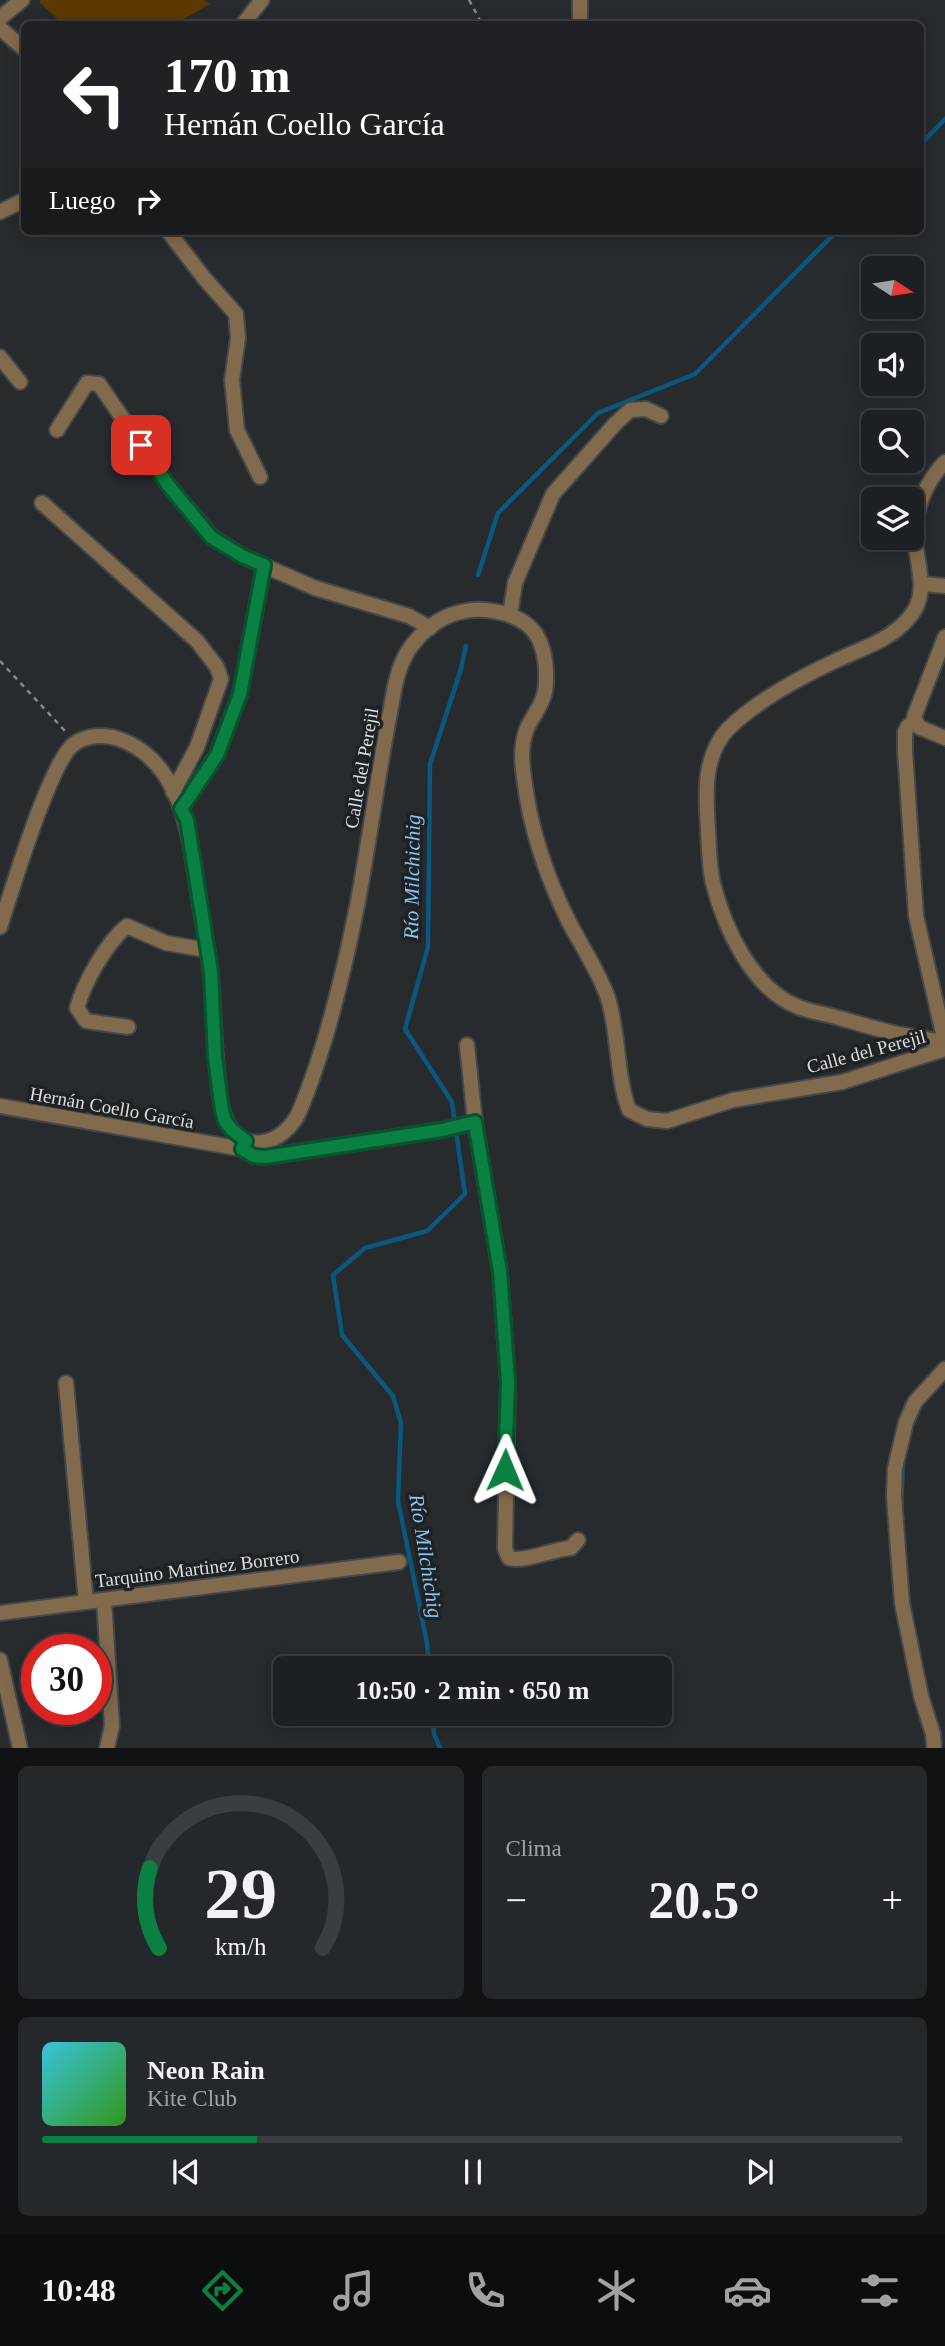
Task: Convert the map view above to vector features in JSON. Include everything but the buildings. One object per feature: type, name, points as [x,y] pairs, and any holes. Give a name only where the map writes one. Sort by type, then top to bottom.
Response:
[{"type":"street","points":[[0,18],[22,0]]},
{"type":"street","points":[[245,21],[262,0]]},
{"type":"street","points":[[580,0],[580,21]]},
{"type":"street","points":[[0,28],[21,46]]},
{"type":"street","points":[[0,212],[21,202]]},
{"type":"street","points":[[171,235],[236,314],[238,338],[232,380],[237,430],[260,477]]},
{"type":"street","points":[[0,357],[20,382]]},
{"type":"street","points":[[57,430],[86,383],[99,384],[169,486],[211,537],[242,556],[315,588],[409,616],[430,628]]},
{"type":"street","points":[[510,615],[515,583],[553,494],[615,424],[631,410],[646,409],[661,416]]},
{"type":"street","points":[[915,722],[908,726],[905,733],[905,751],[916,916],[945,1042],[898,1034],[796,1007],[760,982],[724,918],[712,881],[706,799],[707,775],[713,754],[725,733],[743,716],[832,662],[888,637],[909,618],[920,598],[923,584],[916,550],[916,519],[925,492],[945,462]]},
{"type":"street","points":[[42,503],[197,641],[217,667],[221,679],[217,693],[197,747],[173,792]]},
{"type":"street","points":[[181,809],[217,755],[240,694],[264,565]]},
{"type":"street","points":[[923,584],[945,586]]},
{"type":"street","name":"Calle del Perejil","points":[[244,1145],[265,1142],[283,1135],[297,1118],[312,1081],[358,902],[376,786],[398,673],[407,653],[418,638],[438,621],[460,610],[510,615],[537,630],[545,657],[546,692],[525,732],[524,778],[537,839],[555,892],[608,998],[629,1110],[647,1119],[667,1121],[733,1100],[842,1082],[945,1049]]},
{"type":"street","points":[[945,637],[914,717],[919,727],[945,738]]},
{"type":"street","points":[[0,927],[46,793],[63,754],[75,742],[106,736],[120,739],[143,751],[169,782],[187,820],[211,972],[215,1058],[222,1110],[225,1121],[244,1145]]},
{"type":"street","points":[[128,1027],[86,1020],[77,1008],[81,992],[117,935],[127,926],[166,943],[207,950]]},
{"type":"street","points":[[467,1045],[470,1123],[500,1272],[508,1382],[505,1549],[509,1558],[517,1560],[575,1544]]},
{"type":"street","name":"Hernán Coello García","points":[[0,1106],[244,1145],[254,1156],[265,1157],[442,1130],[470,1123]]},
{"type":"street","points":[[934,1748],[902,1603],[894,1496],[895,1468],[906,1422],[915,1402],[945,1369]]},
{"type":"street","points":[[66,1383],[86,1602]]},
{"type":"street","name":"Tarquino Martinez Borrero","points":[[0,1613],[399,1562]]},
{"type":"street","points":[[104,1600],[112,1726],[107,1748]]},
{"type":"street","points":[[0,1660],[20,1748]]},
{"type":"path","points":[[469,0],[480,21]]},
{"type":"path","points":[[0,661],[75,742]]},
{"type":"shaded area","points":[[204,0],[210,4],[180,21],[60,21],[39,2]]},
{"type":"waterway","points":[[924,141],[945,119]]},
{"type":"waterway","points":[[478,575],[498,513],[598,413],[695,374],[833,235]]},
{"type":"waterway","name":"Río Milchichig","points":[[428,1656],[398,1501],[401,1423],[393,1396],[342,1335],[333,1275],[365,1248],[427,1231],[465,1194],[452,1102],[405,1029],[428,947],[430,764],[466,646]]},
{"type":"waterway","points":[[901,1511],[903,1460]]},
{"type":"waterway","name":"Río Milchichig","points":[[434,1726],[440,1748]]},
{"type":"route","points":[[141,445],[169,486],[211,537],[242,556],[264,565],[240,694],[217,755],[181,809],[187,820],[211,972],[215,1058],[225,1121],[246,1141],[242,1149],[254,1156],[265,1157],[442,1130],[475,1122],[500,1272],[508,1382],[505,1470]]}]
